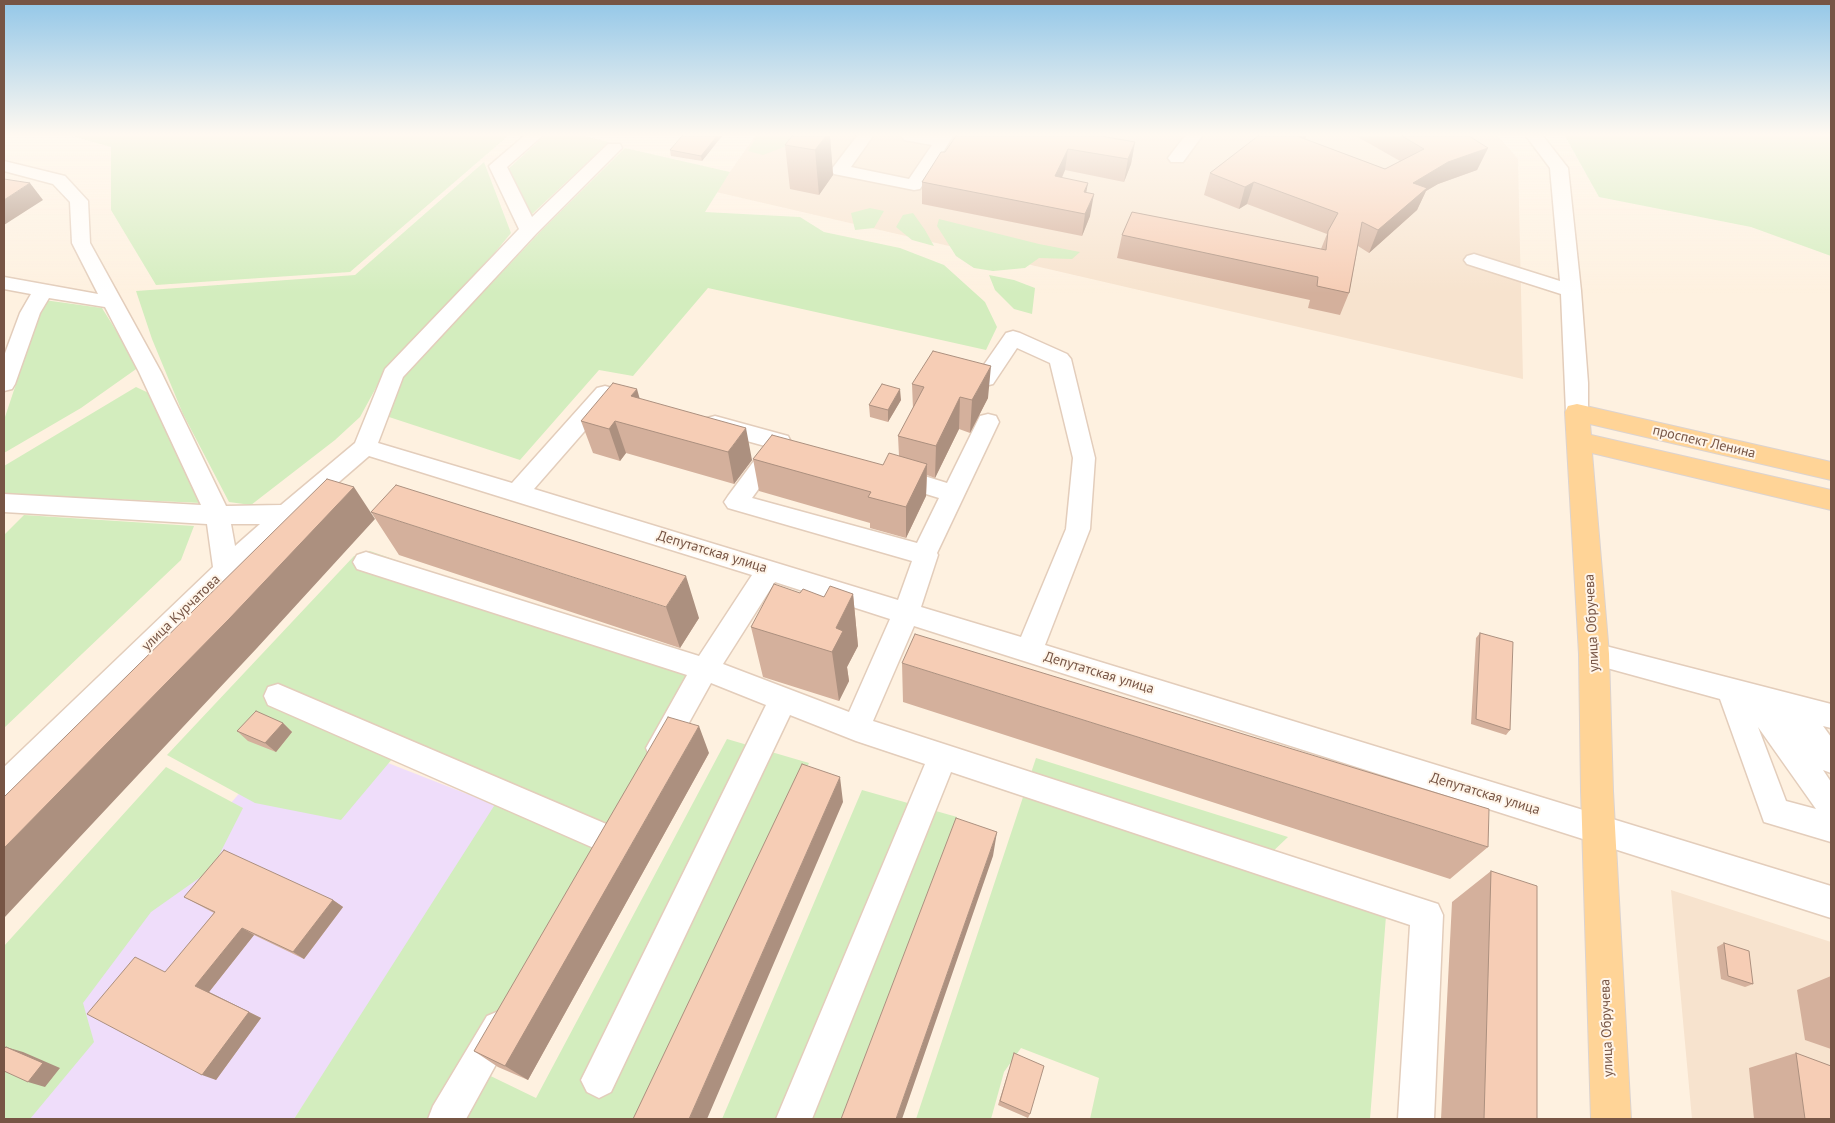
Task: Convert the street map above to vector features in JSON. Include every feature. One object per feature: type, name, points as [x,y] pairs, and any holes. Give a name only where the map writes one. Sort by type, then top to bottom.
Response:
[{"type":"main road","name":"проспект Ленина","points":[[1578,427],[1831,471]]},
{"type":"main road","name":"проспект Ленина","points":[[1578,427],[1831,500]]},
{"type":"main road","name":"улица Обручева","points":[[1578,427],[1594,654],[1598,829],[1610,1119]]},
{"type":"street","points":[[67,188],[79,201],[81,244],[150,372],[218,515],[226,570]]},
{"type":"street","points":[[509,188],[529,230]]},
{"type":"street","points":[[365,448],[393,374],[529,230],[572,188]]},
{"type":"street","name":"улица Обручева","points":[[1561,188],[1571,290],[1578,427]]},
{"type":"street","points":[[1474,260],[1571,290]]},
{"type":"street","points":[[4,283],[112,302]]},
{"type":"street","points":[[5,373],[30,314],[43,291]]},
{"type":"street","points":[[985,380],[1013,338],[1060,359],[1084,458],[1078,529],[1029,651]]},
{"type":"street","points":[[517,493],[605,393],[651,406]]},
{"type":"street","points":[[697,419],[790,444],[736,502],[924,554]]},
{"type":"street","points":[[856,728],[906,613],[926,555],[924,554],[988,422]]},
{"type":"street","name":"Депутатская улица","points":[[365,448],[769,570],[1831,902]]},
{"type":"street","name":"улица Курчатова","points":[[4,786],[226,570],[286,514],[365,448]]},
{"type":"street","points":[[876,470],[952,493]]},
{"type":"street","points":[[4,503],[218,515],[286,514]]},
{"type":"street","points":[[366,562],[705,669],[856,728],[1427,915],[1416,1119]]},
{"type":"street","points":[[646,771],[705,669],[769,570]]},
{"type":"street","points":[[1594,654],[1831,716]]},
{"type":"street","points":[[1741,693],[1831,806]]},
{"type":"street","points":[[1741,693],[1775,812],[1831,828]]},
{"type":"street","points":[[278,696],[607,839]]},
{"type":"street","points":[[599,1080],[783,699]]},
{"type":"street","points":[[1791,705],[1831,760]]},
{"type":"street","points":[[794,1119],[943,756]]},
{"type":"street","points":[[446,1119],[514,1000]]},
{"type":"shaded area","points":[[719,188],[1519,188],[1523,379],[716,192]]},
{"type":"shaded area","points":[[296,727],[503,808],[294,1119],[4,1119],[4,1068]]},
{"type":"shaded area","points":[[1671,890],[1831,942],[1831,1119],[1692,1119]]},
{"type":"green space","points":[[111,188],[447,188],[350,272],[156,285],[111,210]]},
{"type":"green space","points":[[454,188],[494,188],[511,233],[478,273],[383,375],[360,417],[335,440],[251,505],[229,502],[183,414],[152,339],[136,291],[355,275]]},
{"type":"green space","points":[[516,188],[559,188],[531,215]]},
{"type":"green space","points":[[584,188],[720,188],[705,212],[800,217],[824,232],[900,248],[944,265],[985,302],[997,327],[986,350],[708,288],[633,376],[599,370],[520,460],[389,417],[403,377],[543,229]]},
{"type":"green space","points":[[1594,188],[1831,188],[1831,256],[1751,227],[1599,197]]},
{"type":"green space","points":[[870,208],[884,211],[874,228],[855,230],[851,213]]},
{"type":"green space","points":[[913,213],[934,246],[912,240],[896,227],[903,215]]},
{"type":"green space","points":[[939,219],[1039,244],[1080,252],[1072,259],[1039,258],[1025,268],[993,271],[974,268],[956,256],[937,226]]},
{"type":"green space","points":[[989,275],[1014,280],[1035,288],[1032,314],[1014,309],[995,290]]},
{"type":"green space","points":[[44,300],[102,308],[139,367],[81,408],[4,453],[4,420]]},
{"type":"green space","points":[[136,387],[153,395],[201,503],[4,494],[4,466]]},
{"type":"green space","points":[[24,515],[194,526],[181,560],[4,728],[4,535]]},
{"type":"green space","points":[[370,551],[705,669],[472,1067],[536,1098],[727,739],[809,763],[641,1119],[294,1119],[501,795],[398,752],[341,820],[255,803],[167,755],[354,556]]},
{"type":"green space","points":[[1036,758],[1288,837],[1267,857],[1386,916],[1370,1119],[1090,1119],[1099,1078],[1021,1048],[1004,1072],[991,1119],[916,1119]]},
{"type":"green space","points":[[166,767],[243,808],[212,869],[151,912],[83,1003],[94,1042],[30,1119],[4,1119],[4,946]]},
{"type":"green space","points":[[862,790],[957,817],[841,1119],[722,1119]]},
{"type":"building","points":[[4,188],[22,188],[4,200]]},
{"type":"building","points":[[955,188],[1086,188],[1084,192],[1094,194],[1085,214]]},
{"type":"building","points":[[1271,188],[1427,188],[1378,230],[1362,222],[1349,293],[1317,286],[1318,277],[1122,235],[1132,212],[1326,250],[1328,231],[1338,213]]},
{"type":"building","points":[[933,351],[991,366],[972,400],[960,397],[936,446],[898,436],[924,387],[912,384]]},
{"type":"building","points":[[613,383],[637,389],[631,396],[746,428],[728,452],[615,421],[609,429],[581,421]]},
{"type":"building","points":[[882,384],[900,389],[888,410],[869,405]]},
{"type":"building","points":[[772,435],[883,465],[889,453],[927,464],[906,507],[868,497],[871,492],[753,459]]},
{"type":"building","points":[[327,479],[354,487],[229,619],[4,848],[4,797]]},
{"type":"building","points":[[396,485],[686,576],[666,607],[371,512]]},
{"type":"building","points":[[774,584],[800,593],[803,589],[824,597],[830,586],[853,594],[836,628],[843,631],[832,652],[751,627]]},
{"type":"building","points":[[1480,633],[1513,642],[1510,730],[1476,719]]},
{"type":"building","points":[[915,634],[1489,809],[1488,847],[902,663]]},
{"type":"building","points":[[256,711],[283,723],[265,743],[237,731]]},
{"type":"building","points":[[668,717],[699,726],[505,1066],[474,1051]]},
{"type":"building","points":[[802,764],[840,777],[689,1119],[633,1119]]},
{"type":"building","points":[[956,818],[997,832],[896,1119],[841,1119]]},
{"type":"building","points":[[224,850],[333,900],[293,952],[242,928],[195,986],[249,1012],[202,1075],[87,1014],[135,957],[165,972],[215,912],[184,897]]},
{"type":"building","points":[[1491,871],[1537,886],[1537,1119],[1484,1119]]},
{"type":"building","points":[[1724,943],[1749,951],[1753,984],[1728,976]]},
{"type":"building","points":[[6,1047],[43,1063],[28,1082],[4,1071],[4,1049]]},
{"type":"building","points":[[1014,1053],[1044,1066],[1030,1114],[1000,1101]]},
{"type":"building","points":[[1796,1053],[1831,1066],[1831,1119],[1805,1119]]}]
